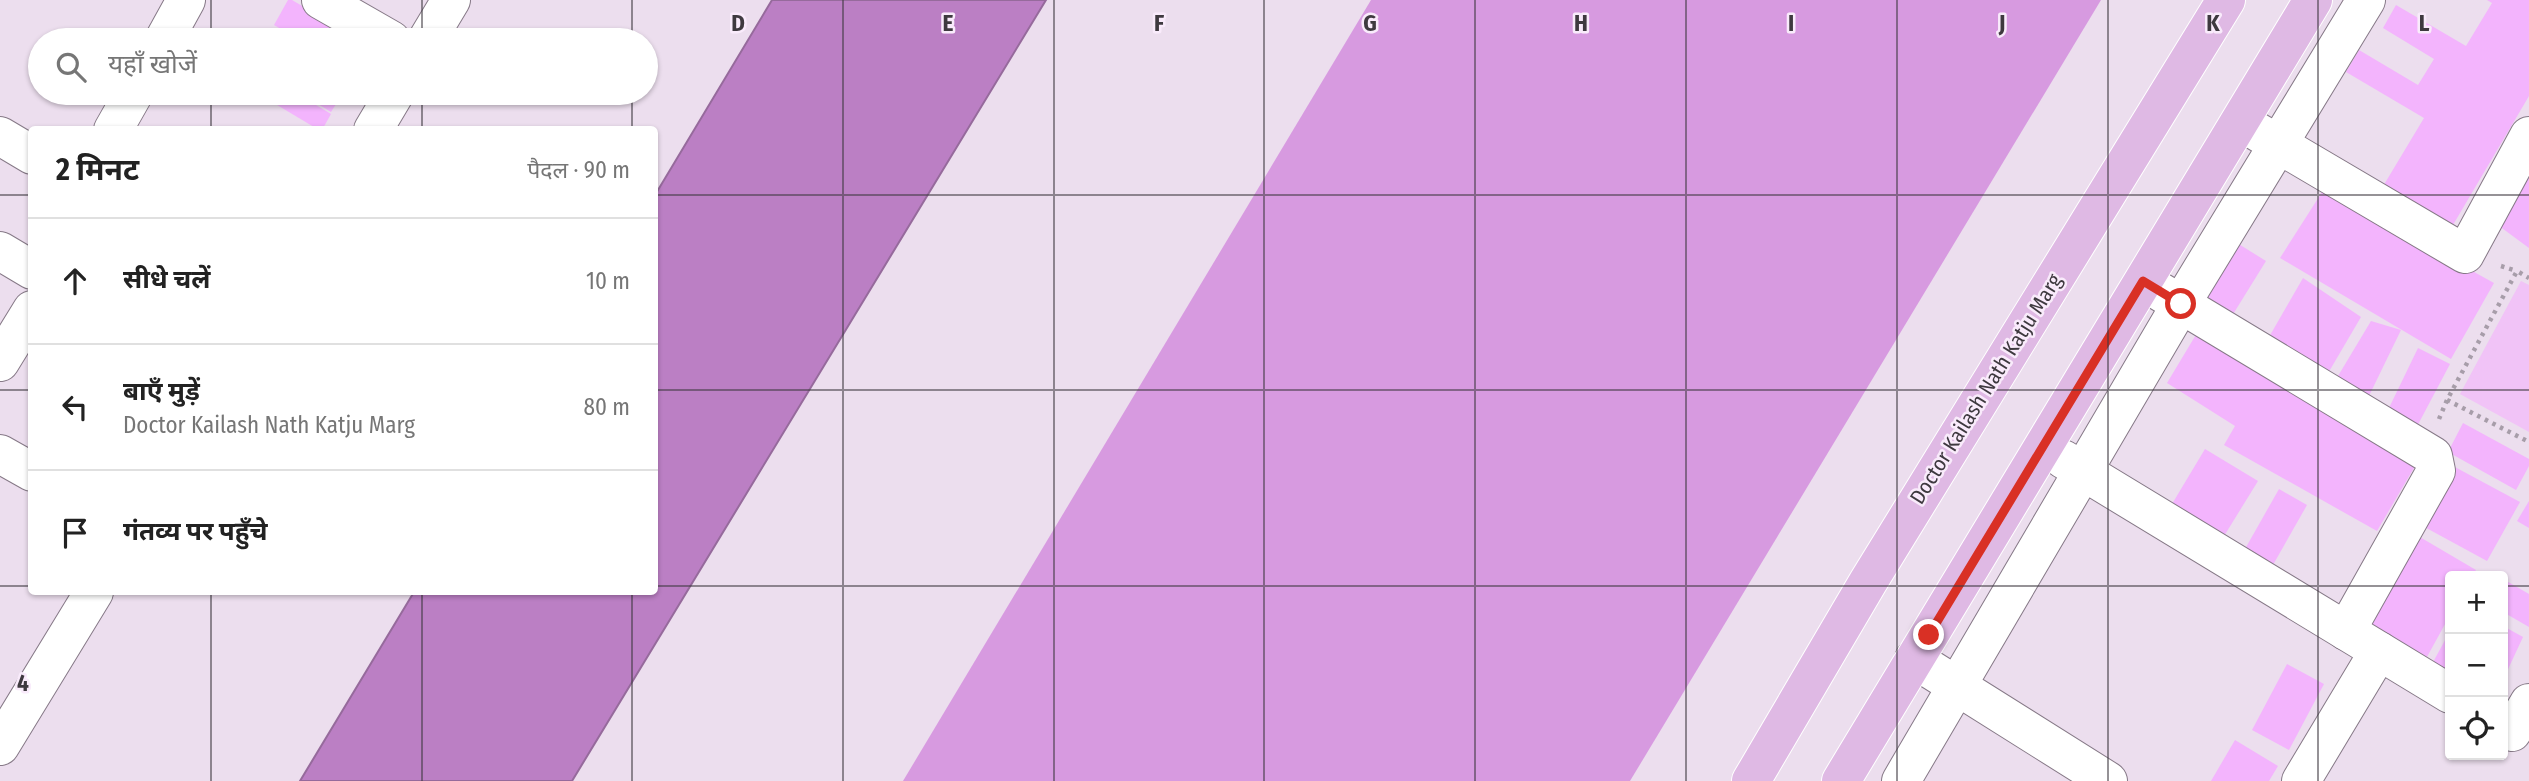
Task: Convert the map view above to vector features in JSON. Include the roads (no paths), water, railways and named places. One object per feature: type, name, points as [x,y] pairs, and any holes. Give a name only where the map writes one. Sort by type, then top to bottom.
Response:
[{"type":"main road","name":"Doctor Kailash Nath Katju Marg","points":[[1751,781],[1875,570],[2226,0]]},
{"type":"main road","points":[[1841,781],[2308,2]]},
{"type":"street","points":[[171,28],[186,0]]},
{"type":"street","points":[[321,0],[370,28]]},
{"type":"street","points":[[434,28],[452,0]]},
{"type":"street","points":[[1901,781],[2181,304],[2366,0]]},
{"type":"street","points":[[115,126],[127,105]]},
{"type":"street","points":[[375,126],[388,105]]},
{"type":"street","points":[[2239,121],[2466,254],[2529,136]]},
{"type":"street","points":[[0,136],[28,153]]},
{"type":"street","points":[[0,251],[28,268]]},
{"type":"street","points":[[2143,281],[2433,456],[2436,471],[2346,631]]},
{"type":"street","points":[[0,362],[28,316]]},
{"type":"street","points":[[2042,447],[2445,691]]},
{"type":"street","points":[[0,746],[91,595]]},
{"type":"street","points":[[2301,781],[2379,651]]},
{"type":"street","points":[[1914,659],[2108,781]]}]
